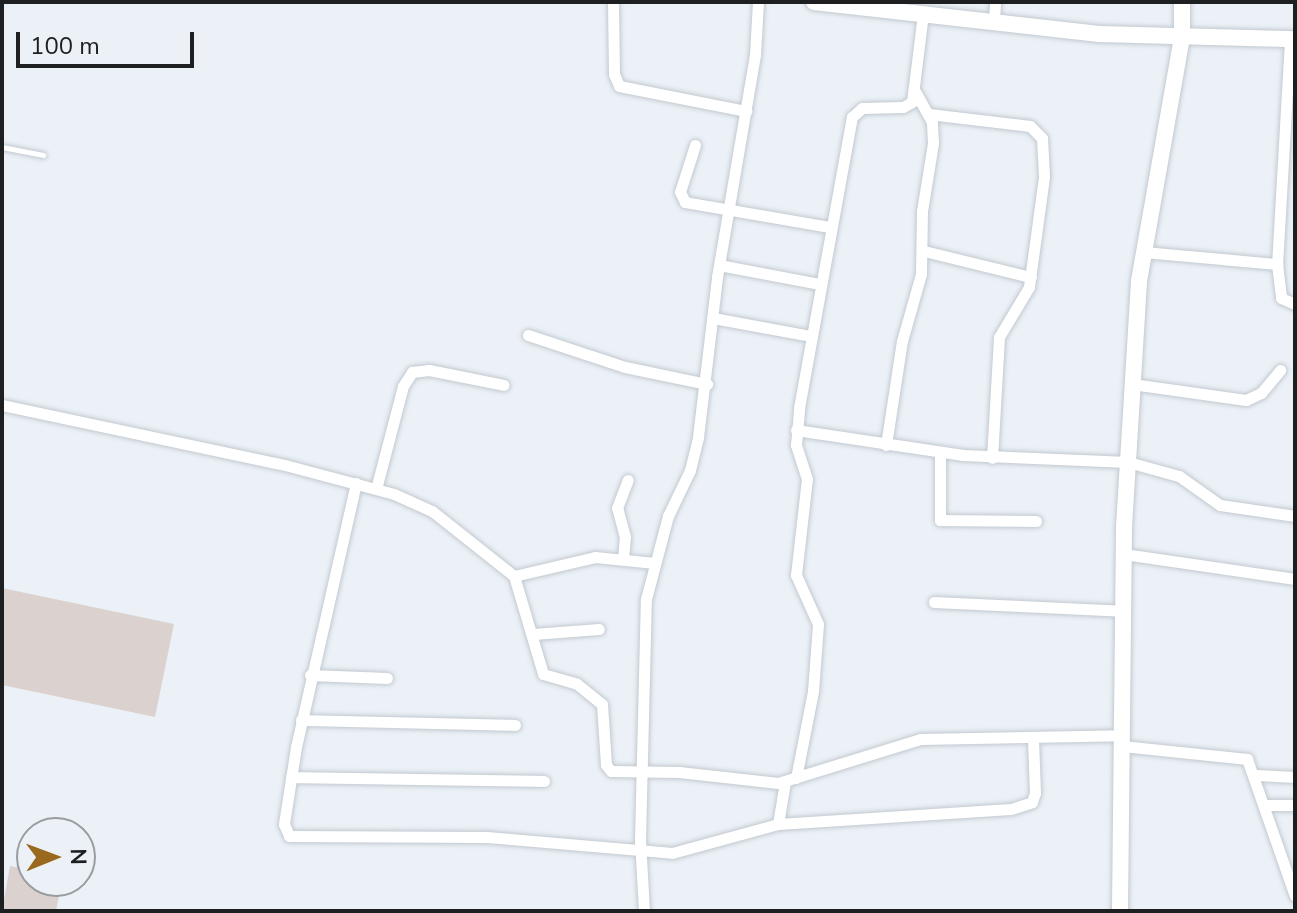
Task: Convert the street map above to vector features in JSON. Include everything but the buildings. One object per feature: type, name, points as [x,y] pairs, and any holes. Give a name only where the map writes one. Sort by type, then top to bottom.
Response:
[{"type":"street","points":[[613,2],[614,74],[619,86],[747,111]]},
{"type":"street","points":[[644,911],[640,854],[645,771],[645,623],[655,563],[668,516],[690,470],[707,384],[719,265],[747,111],[758,2]]},
{"type":"street","points":[[994,22],[995,2]]},
{"type":"street","points":[[1120,911],[1122,611],[1132,384],[1144,252],[1182,36],[1182,2]]},
{"type":"street","points":[[824,3],[889,6],[923,14],[1099,34],[1292,39],[1293,66],[1277,264],[1281,298],[1295,304]]},
{"type":"street","points":[[778,824],[813,691],[818,624],[796,575],[807,479],[796,430],[830,227],[852,117],[862,108],[907,106],[914,89],[923,14]]},
{"type":"street","points":[[886,445],[897,367],[924,251],[922,211],[934,136],[929,114],[914,89]]},
{"type":"street","points":[[929,114],[1030,126],[1040,132],[1044,177],[1031,277],[1026,299],[999,337],[992,458]]},
{"type":"street","points":[[695,145],[680,199],[830,227]]},
{"type":"street","points":[[924,251],[1031,277]]},
{"type":"street","points":[[1144,252],[1277,264]]},
{"type":"street","points":[[719,265],[820,284]]},
{"type":"street","points":[[713,318],[811,336]]},
{"type":"street","points":[[528,335],[625,367],[707,384]]},
{"type":"street","points":[[376,489],[403,386],[412,372],[429,370],[504,385]]},
{"type":"street","points":[[1132,384],[1246,400],[1261,393],[1280,370]]},
{"type":"street","points":[[2,405],[137,431],[356,483],[432,511],[514,576],[543,674],[587,689],[602,704],[608,770],[645,771],[752,784],[791,780],[920,739],[1121,741],[1234,754],[1247,759],[1257,775],[1264,805],[1289,859],[1295,896]]},
{"type":"street","points":[[796,430],[992,458],[1128,462],[1179,476],[1220,505],[1295,516]]},
{"type":"street","points":[[940,452],[940,520],[1036,521]]},
{"type":"street","points":[[623,559],[625,537],[617,508],[628,480]]},
{"type":"street","points":[[356,483],[301,720],[283,826],[289,836],[487,837],[640,854],[714,846],[778,824],[1023,807],[1035,793],[1033,738]]},
{"type":"street","points":[[1124,554],[1295,579]]},
{"type":"street","points":[[514,576],[580,558],[655,563]]},
{"type":"street","points":[[934,602],[1122,611]]},
{"type":"street","points":[[533,634],[599,629]]},
{"type":"street","points":[[310,675],[387,678]]},
{"type":"street","points":[[301,720],[515,725]]},
{"type":"street","points":[[1257,775],[1295,777]]},
{"type":"street","points":[[291,777],[544,781]]},
{"type":"street","points":[[1264,805],[1295,805]]},
{"type":"lane","points":[[2,147],[43,155]]}]
